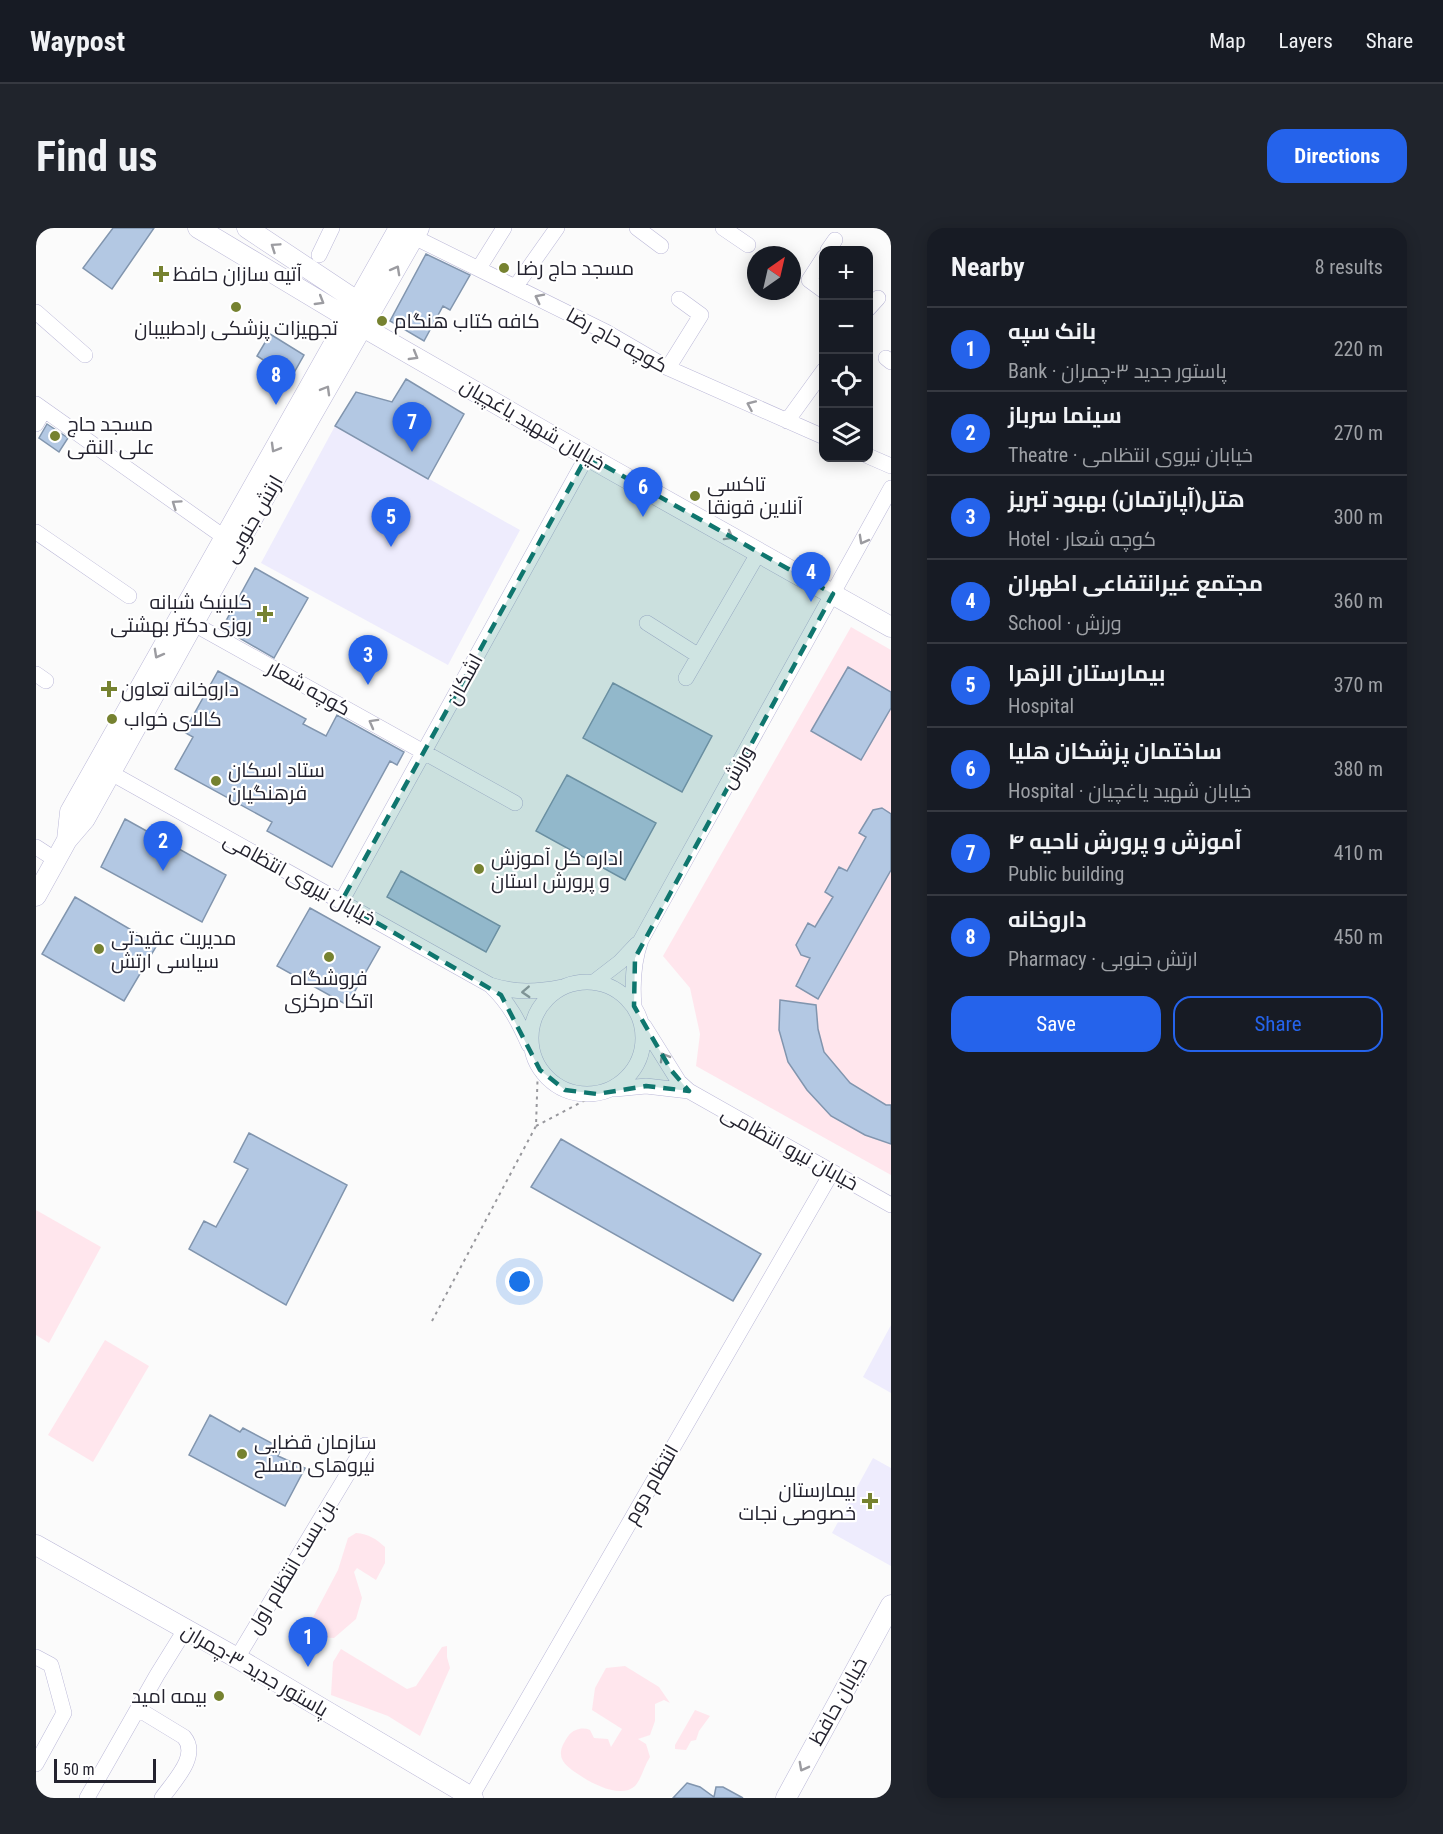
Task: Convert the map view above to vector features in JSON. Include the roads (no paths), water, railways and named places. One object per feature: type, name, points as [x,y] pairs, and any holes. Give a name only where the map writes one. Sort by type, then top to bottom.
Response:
[{"type":"main road","points":[[198,228],[361,315]]},
{"type":"main road","points":[[247,228],[361,315]]},
{"type":"main road","name":"ارتش جنوبی","points":[[67,840],[70,812],[224,537],[410,231]]},
{"type":"main road","name":"ارتش جنوبی","points":[[36,896],[67,840],[85,819],[111,773],[361,315]]},
{"type":"main road","name":"خیابان شهید یاغچیان","points":[[361,315],[587,456],[891,627]]},
{"type":"main road","name":"پاستور جدید ۳-چمران","points":[[36,1545],[237,1658],[472,1797]]},
{"type":"main road","name":"خیابان حافظ","points":[[786,1798],[891,1605]]},
{"type":"street","points":[[319,255],[332,228]]},
{"type":"street","points":[[479,268],[504,228]]},
{"type":"street","points":[[516,286],[557,228]]},
{"type":"street","points":[[637,228],[661,246]]},
{"type":"street","points":[[723,228],[748,245]]},
{"type":"street","name":"کوچه حاج رضا","points":[[410,231],[606,332],[668,368],[819,434]]},
{"type":"street","points":[[819,265],[809,280],[819,287]]},
{"type":"street","points":[[668,368],[701,315],[680,299]]},
{"type":"street","points":[[36,312],[85,355]]},
{"type":"street","points":[[787,421],[819,377]]},
{"type":"street","points":[[36,424],[40,407],[224,537]]},
{"type":"street","name":"اشکان","points":[[341,902],[587,456]]},
{"type":"street","points":[[873,458],[891,466]]},
{"type":"street","name":"ورزش","points":[[634,1006],[633,971],[641,940],[891,488]]},
{"type":"street","points":[[36,532],[129,596]]},
{"type":"street","points":[[686,678],[759,552]]},
{"type":"street","points":[[647,623],[699,656]]},
{"type":"street","name":"کوچه شعار","points":[[194,624],[516,802]]},
{"type":"street","name":"خیابان نیروی انتظامی","points":[[111,773],[490,985],[501,995],[516,1017],[535,1060]]},
{"type":"street","points":[[36,847],[56,860]]},
{"type":"street","name":"ورزش","points":[[594,982],[620,962],[641,940]]},
{"type":"street","points":[[577,982],[594,982],[609,986],[623,994],[634,1006],[641,1021],[643,1044],[636,1067],[625,1080],[612,1089],[597,1094],[580,1094],[565,1090],[551,1082],[535,1060],[530,1039],[532,1023],[538,1008],[562,987],[577,982]]},
{"type":"street","name":"خیابان نیروی انتظامی","points":[[490,985],[515,992],[562,987]]},
{"type":"street","name":"خیابان نیرو انتظامی","points":[[641,1021],[679,1082],[689,1091],[891,1205]]},
{"type":"street","name":"خیابان نیرو انتظامی","points":[[612,1089],[646,1086],[689,1091]]},
{"type":"street","name":"انتظام دوم","points":[[472,1797],[832,1172]]},
{"type":"street","name":"بن بست انتظام اول","points":[[237,1658],[365,1445]]},
{"type":"street","points":[[87,1798],[185,1630]]},
{"type":"street","points":[[36,1657],[51,1665],[64,1713],[36,1764]]},
{"type":"street","points":[[138,1709],[184,1737],[189,1743],[190,1749],[185,1765],[162,1798]]},
{"type":"place","name":"مسجد حاج رضا","points":[[504,268]]},
{"type":"place","name":"آتیه سازان حافظ","points":[[161,274]]},
{"type":"place","name":"تجهیزات پزشکی رادطبیبان","points":[[236,307]]},
{"type":"place","name":"کافه کتاب هنگام","points":[[382,321]]},
{"type":"place","name":"داروخانه","points":[[276,405]]},
{"type":"place","name":"مسجد حاج علی النقی","points":[[55,436]]},
{"type":"place","name":"آموزش و پرورش ناحیه ۴","points":[[412,452]]},
{"type":"place","name":"تاکسی آنلاین قونقا","points":[[695,496]]},
{"type":"place","name":"ساختمان پزشکان هلیا","points":[[643,517]]},
{"type":"place","name":"بیمارستان الزهرا","points":[[391,547]]},
{"type":"place","name":"مجتمع غیرانتفاعی اطهران","points":[[811,602]]},
{"type":"place","name":"کلینیک شبانه روزی دکتر بهشتی","points":[[265,614]]},
{"type":"place","name":"هتل(آپارتمان) بهبود تبریز","points":[[368,685]]},
{"type":"place","name":"داروخانه تعاون","points":[[109,689]]},
{"type":"place","name":"کالای خواب","points":[[112,719]]},
{"type":"place","name":"ستاد اسکان فرهنگیان","points":[[216,781]]},
{"type":"place","name":"اداره کل آموزش و پرورش استان","points":[[479,869]]},
{"type":"place","name":"سینما سرباز","points":[[163,871]]},
{"type":"place","name":"مدیریت عقیدتی سیاسی ارتش","points":[[99,949]]},
{"type":"place","name":"فروشگاه اتکا مرکزی","points":[[329,957]]},
{"type":"place","name":"سازمان قضایی نیروهای مسلح","points":[[242,1454]]},
{"type":"place","name":"بیمارستان خصوصی نجات","points":[[870,1501]]},
{"type":"place","name":"بانک سپه","points":[[308,1667]]},
{"type":"place","name":"بیمه امید","points":[[219,1696]]}]
